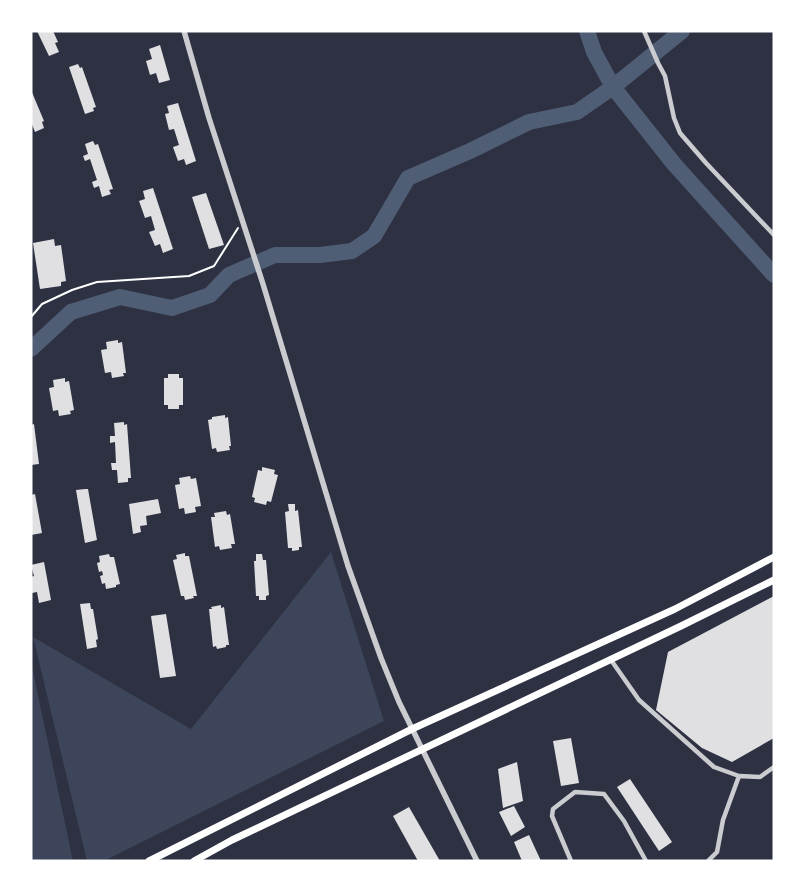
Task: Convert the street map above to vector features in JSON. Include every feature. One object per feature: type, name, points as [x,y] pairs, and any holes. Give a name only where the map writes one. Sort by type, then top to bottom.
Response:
[{"type":"main road","points":[[149,861],[412,728],[675,609],[774,557]]},
{"type":"main road","points":[[194,861],[232,840],[611,660],[774,580]]},
{"type":"street","points":[[184,31],[348,566],[398,702],[477,861]]},
{"type":"street","points":[[644,31],[665,76],[674,118],[680,133],[774,235]]},
{"type":"street","points":[[611,660],[639,700],[714,767],[739,776],[760,777],[774,767]]},
{"type":"street","points":[[708,861],[717,852],[723,820],[739,776]]},
{"type":"street","points":[[571,861],[552,816],[553,809],[574,792],[604,794],[624,822],[646,861]]},
{"type":"path","points":[[31,317],[42,304],[72,290],[97,282],[189,276],[214,266],[239,228],[245,226]]},
{"type":"shaded area","points":[[331,552],[384,721],[104,861],[87,861],[33,637],[191,729]]},
{"type":"shaded area","points":[[31,662],[73,861],[31,861]]},
{"type":"building","points":[[37,31],[53,31],[58,42],[55,43],[59,52],[49,56]]},
{"type":"building","points":[[160,45],[170,80],[159,83],[156,73],[150,75],[146,61],[152,59],[149,49]]},
{"type":"building","points":[[78,64],[80,68],[82,67],[96,107],[93,108],[94,111],[85,114],[69,67]]},
{"type":"building","points":[[31,90],[44,121],[42,122],[44,128],[35,132],[31,122]]},
{"type":"building","points":[[178,103],[196,161],[186,165],[184,159],[178,161],[173,147],[179,145],[174,129],[169,130],[165,114],[169,113],[167,106]]},
{"type":"building","points":[[93,141],[95,145],[98,144],[113,189],[109,190],[111,194],[102,197],[99,186],[94,188],[92,182],[97,180],[90,159],[85,161],[83,156],[88,154],[85,144]]},
{"type":"building","points":[[153,188],[173,249],[163,253],[160,244],[155,246],[149,232],[155,230],[151,216],[145,218],[139,201],[145,199],[143,191]]},
{"type":"building","points":[[206,193],[224,245],[209,249],[192,197]]},
{"type":"building","points":[[54,239],[55,246],[61,245],[66,281],[61,282],[61,286],[40,289],[33,243]]},
{"type":"building","points":[[118,340],[118,343],[122,342],[126,373],[123,373],[124,376],[112,378],[111,372],[105,373],[101,350],[107,349],[106,342]]},
{"type":"building","points":[[168,374],[179,374],[179,378],[183,378],[183,405],[179,405],[179,409],[168,409],[168,405],[164,405],[164,378],[168,378]]},
{"type":"building","points":[[65,378],[65,382],[69,381],[74,410],[70,411],[71,414],[59,416],[58,410],[53,411],[49,388],[54,387],[53,380]]},
{"type":"building","points":[[225,415],[225,418],[228,417],[231,446],[229,446],[230,450],[217,452],[216,448],[212,449],[208,420],[212,419],[212,417]]},
{"type":"building","points":[[124,422],[124,425],[127,424],[131,478],[128,478],[128,482],[118,483],[117,470],[112,470],[111,463],[116,463],[115,442],[110,443],[110,436],[115,436],[114,423]]},
{"type":"building","points":[[34,424],[39,464],[31,465],[31,425]]},
{"type":"building","points":[[262,467],[275,470],[274,474],[278,475],[271,502],[267,501],[266,505],[254,502],[255,498],[252,497],[258,470],[262,471]]},
{"type":"building","points":[[190,476],[191,479],[196,478],[201,506],[195,507],[196,512],[185,514],[184,508],[179,509],[175,485],[180,484],[179,478]]},
{"type":"building","points":[[88,489],[97,540],[85,543],[76,490]]},
{"type":"building","points":[[35,494],[42,533],[31,535],[31,495]]},
{"type":"building","points":[[158,499],[161,513],[146,516],[147,525],[140,526],[141,532],[133,534],[129,504]]},
{"type":"building","points":[[288,504],[295,504],[295,511],[298,510],[302,547],[299,547],[299,550],[292,551],[292,548],[288,548],[285,512],[289,511]]},
{"type":"building","points":[[226,511],[227,515],[230,514],[235,544],[231,544],[232,548],[220,550],[219,546],[215,547],[211,517],[215,517],[214,513]]},
{"type":"building","points":[[185,553],[185,556],[189,556],[197,596],[185,600],[184,596],[181,596],[173,560],[177,559],[176,555]]},
{"type":"building","points":[[109,554],[110,557],[114,557],[120,584],[106,589],[105,583],[102,584],[100,576],[103,575],[102,571],[99,572],[97,563],[100,562],[99,556]]},
{"type":"building","points":[[256,554],[262,554],[263,560],[266,560],[269,595],[266,596],[266,600],[259,600],[259,596],[256,596],[254,561],[256,561]]},
{"type":"building","points":[[44,562],[51,600],[39,603],[37,592],[32,593],[31,577],[34,576],[31,565]]},
{"type":"building","points":[[774,596],[774,738],[732,762],[702,748],[656,710],[668,652]]},
{"type":"building","points":[[90,603],[91,609],[93,609],[98,639],[96,640],[97,647],[87,649],[80,604]]},
{"type":"building","points":[[221,605],[221,608],[224,607],[229,645],[217,649],[216,646],[213,647],[209,609]]},
{"type":"building","points":[[166,614],[176,676],[160,678],[151,616]]},
{"type":"building","points":[[571,738],[579,783],[561,786],[553,741]]},
{"type":"building","points":[[517,762],[523,801],[503,808],[498,769]]},
{"type":"building","points":[[630,779],[672,842],[659,851],[617,787]]},
{"type":"building","points":[[514,806],[525,827],[511,836],[499,812]]},
{"type":"building","points":[[409,807],[440,861],[418,861],[393,816]]},
{"type":"building","points":[[529,835],[541,861],[522,861],[514,842]]},
{"type":"waterway","points":[[587,31],[594,52],[613,87],[674,164],[774,275]]},
{"type":"waterway","points":[[31,349],[71,312],[120,297],[172,308],[210,295],[229,275],[275,255],[320,255],[352,251],[374,236],[408,178],[470,151],[529,122],[577,112],[613,87],[682,31]]}]
